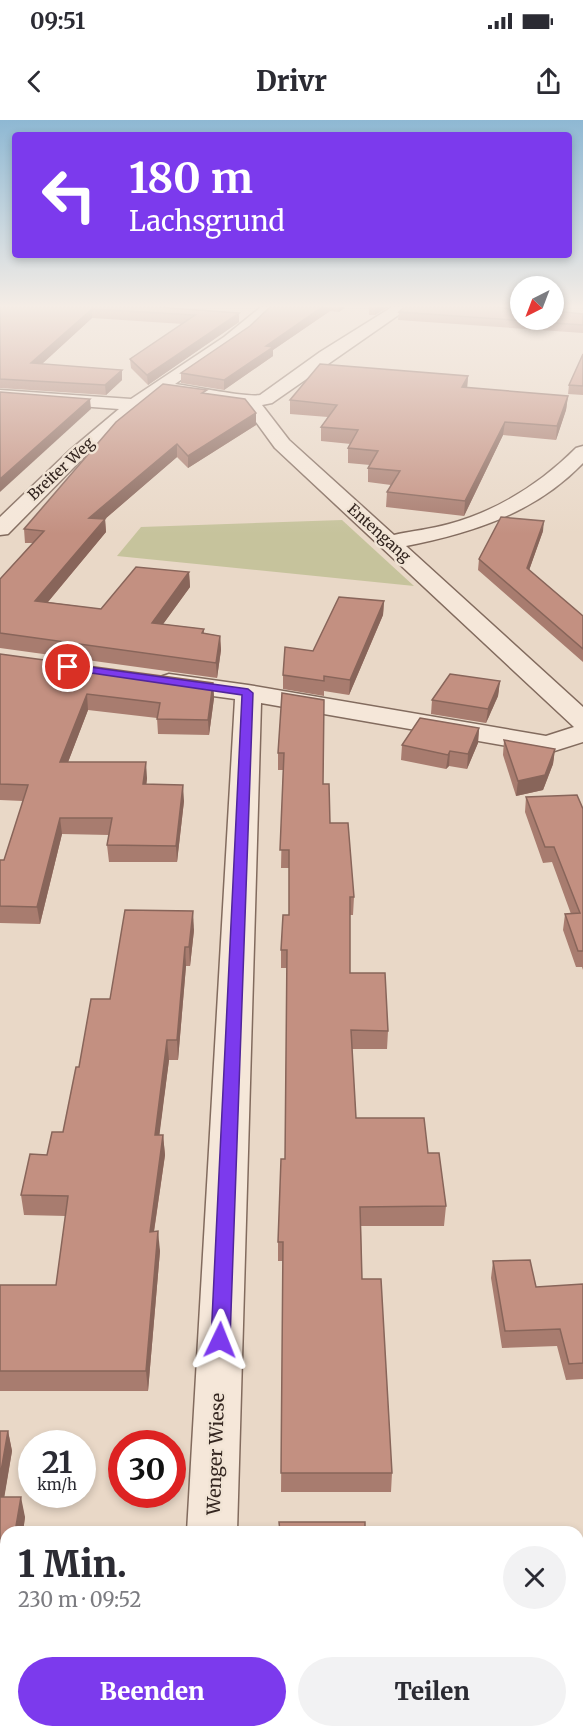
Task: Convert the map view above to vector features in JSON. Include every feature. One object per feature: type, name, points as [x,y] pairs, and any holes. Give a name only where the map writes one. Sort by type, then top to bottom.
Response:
[{"type":"street","name":"Breiter Weg","points":[[0,529],[76,452],[166,382]]},
{"type":"street","points":[[159,387],[231,397],[251,403],[266,399],[289,382]]},
{"type":"street","points":[[0,395],[135,405]]},
{"type":"street","name":"Entengang","points":[[251,403],[282,444],[583,721]]},
{"type":"street","points":[[389,543],[455,529],[488,518],[542,488],[583,452]]},
{"type":"street","points":[[141,678],[248,693],[548,745],[583,733]]},
{"type":"street","name":"Wenger Wiese","points":[[212,1526],[248,693]]},
{"type":"shaded area","points":[[342,520],[414,586],[117,556],[141,527]]},
{"type":"building","points":[[60,382],[108,382],[105,385]]},
{"type":"building","points":[[305,382],[465,382],[462,387],[568,396],[557,426],[505,422],[465,501],[387,492],[400,471],[368,468],[378,451],[348,448],[358,430],[321,427],[337,405],[290,400]]},
{"type":"building","points":[[570,382],[583,382],[583,386],[569,385]]},
{"type":"building","points":[[163,384],[207,390],[202,393],[245,399],[256,413],[188,456],[177,444],[89,518],[105,519],[35,601],[101,609],[136,567],[189,572],[152,623],[204,629],[202,633],[220,636],[216,663],[0,633],[0,579],[44,531],[24,529],[116,422]]},
{"type":"building","points":[[0,392],[90,399],[0,479]]},
{"type":"building","points":[[501,517],[544,521],[527,568],[583,616],[583,649],[479,559]]},
{"type":"building","points":[[339,597],[384,601],[350,680],[324,676],[324,681],[283,675],[285,647],[313,651]]},
{"type":"building","points":[[0,654],[213,683],[208,720],[157,719],[160,703],[87,694],[60,762],[146,762],[143,784],[183,785],[176,846],[107,845],[112,818],[60,818],[37,907],[0,906],[0,860],[4,860],[28,785],[0,784]]},
{"type":"building","points":[[450,674],[500,681],[488,709],[432,700]]},
{"type":"building","points":[[282,693],[324,700],[323,784],[329,784],[330,823],[348,823],[354,897],[350,897],[350,973],[385,973],[388,1031],[351,1030],[356,1118],[424,1118],[428,1153],[439,1153],[446,1206],[360,1207],[362,1279],[381,1279],[392,1473],[281,1473],[283,1242],[278,1242],[281,1159],[285,1159],[287,950],[281,950],[283,915],[289,915],[289,850],[280,850],[284,753],[278,753]]},
{"type":"building","points":[[420,718],[479,728],[468,754],[450,751],[448,755],[402,745]]},
{"type":"building","points":[[504,740],[555,749],[545,775],[518,781]]},
{"type":"building","points":[[577,795],[583,809],[583,951],[578,951],[565,914],[580,913],[554,847],[545,847],[526,797]]},
{"type":"building","points":[[125,910],[193,911],[189,947],[185,947],[177,1040],[167,1040],[155,1135],[163,1135],[150,1232],[158,1231],[146,1371],[0,1371],[0,1285],[56,1285],[68,1196],[21,1195],[30,1154],[47,1155],[52,1132],[63,1132],[76,1067],[79,1067],[91,999],[110,999]]},
{"type":"building","points":[[530,1260],[536,1287],[583,1284],[583,1363],[569,1364],[560,1329],[505,1331],[493,1261]]},
{"type":"building","points":[[0,1431],[8,1431],[0,1477]]},
{"type":"building","points":[[0,1497],[18,1497],[19,1508],[16,1526],[0,1526]]},
{"type":"building","points":[[279,1522],[365,1522],[365,1526],[279,1526]]},
{"type":"route","points":[[68,667],[248,693],[220,1340]]}]
